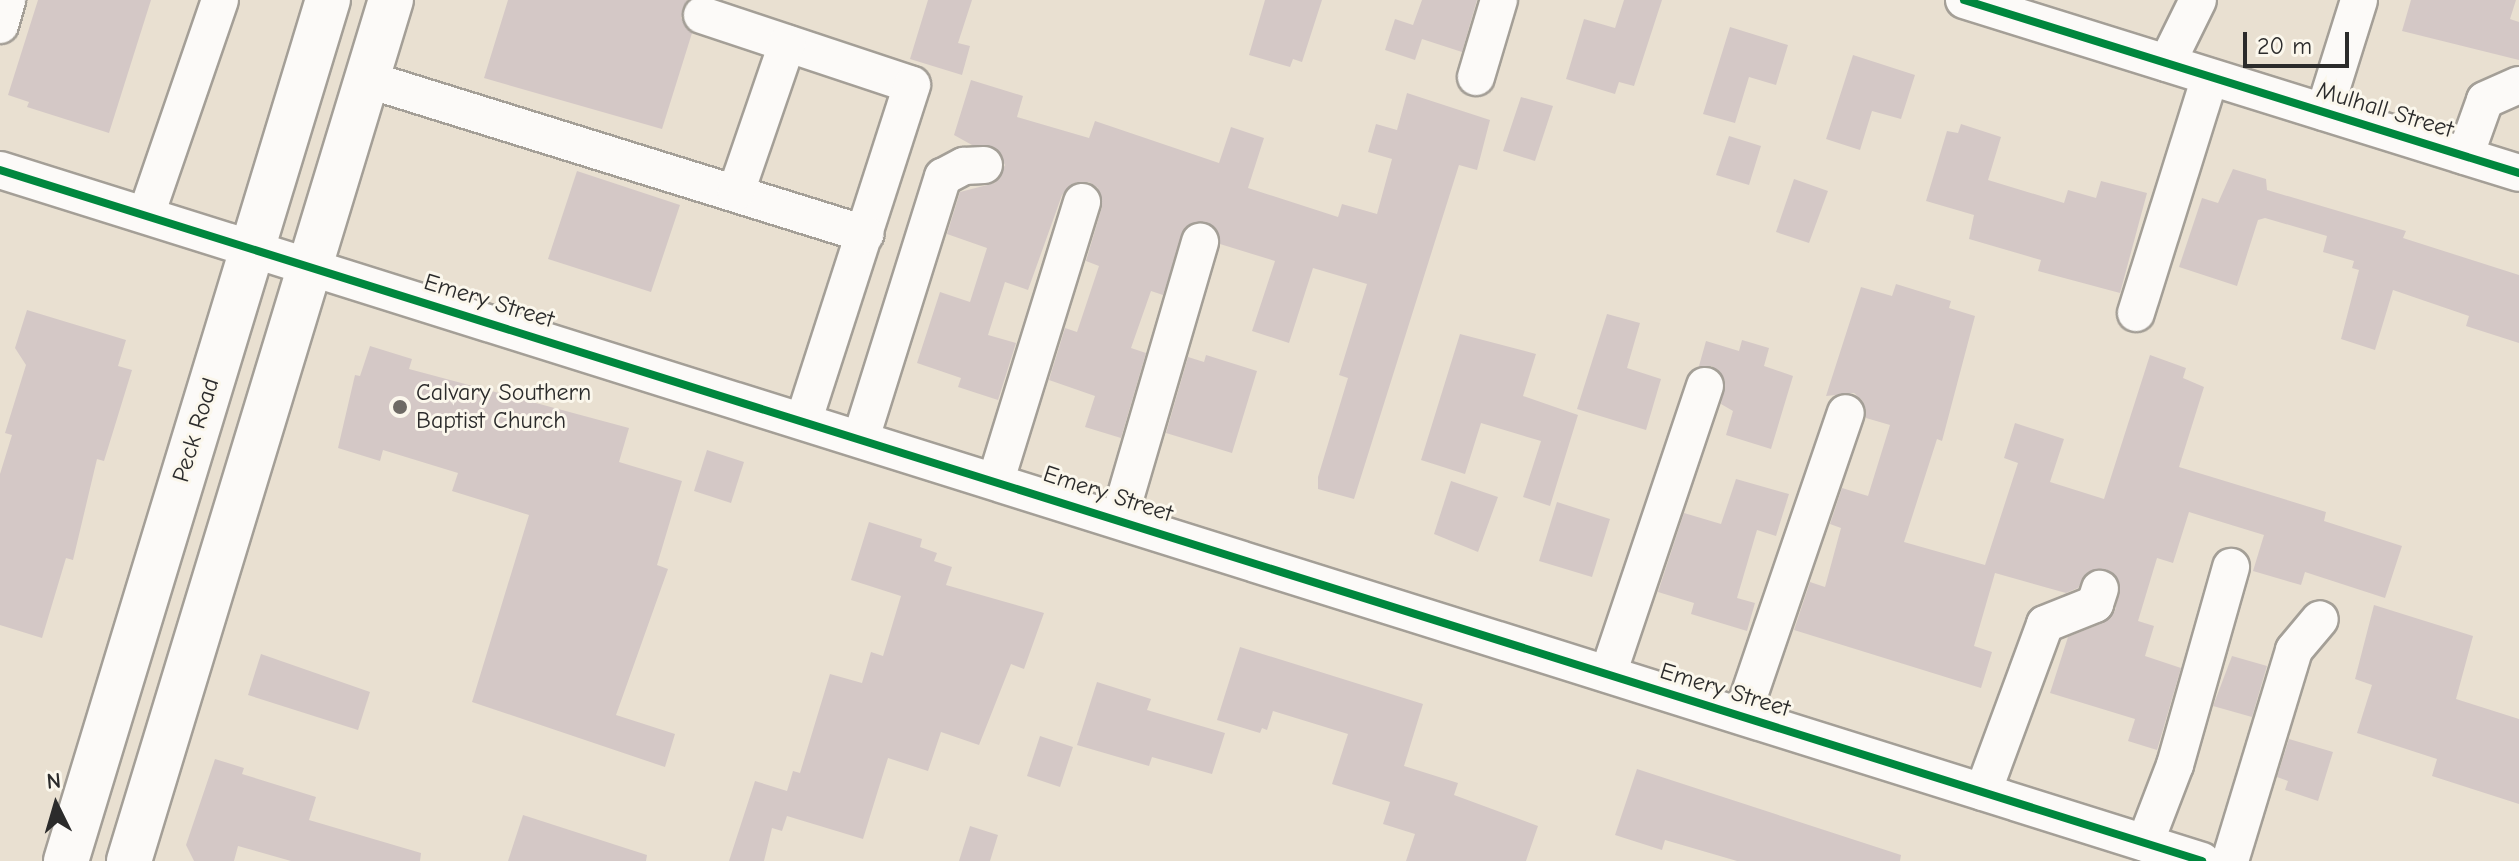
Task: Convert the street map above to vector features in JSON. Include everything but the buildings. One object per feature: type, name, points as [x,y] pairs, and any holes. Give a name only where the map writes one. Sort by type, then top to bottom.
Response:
[{"type":"main road","name":"Peck Road","points":[[66,861],[328,0]]},
{"type":"main road","points":[[129,861],[391,0]]},
{"type":"street","points":[[0,25],[7,0]]},
{"type":"street","points":[[146,215],[220,0]]},
{"type":"street","points":[[1476,77],[1499,0]]},
{"type":"street","name":"Mulhall Street","points":[[1964,0],[2519,173]]},
{"type":"street","points":[[2167,63],[2198,0]]},
{"type":"street","points":[[2316,110],[2341,0]]},
{"type":"street","points":[[2316,110],[2359,0]]},
{"type":"street","points":[[702,15],[912,85],[804,420]]},
{"type":"street","points":[[736,192],[787,44]]},
{"type":"street","points":[[2136,313],[2210,77]]},
{"type":"street","points":[[366,79],[865,234]]},
{"type":"street","points":[[2465,156],[2485,100],[2519,85]]},
{"type":"street","points":[[861,438],[943,177],[964,166],[984,165]]},
{"type":"street","name":"Emery Street","points":[[0,170],[996,480],[2202,861]]},
{"type":"street","points":[[996,480],[1082,202]]},
{"type":"street","points":[[1119,519],[1200,242]]},
{"type":"street","points":[[1608,674],[1705,386]]},
{"type":"street","points":[[1742,716],[1846,413]]},
{"type":"street","points":[[2145,843],[2175,765],[2231,567]]},
{"type":"street","points":[[1983,792],[2045,624],[2095,604],[2100,589]]},
{"type":"street","points":[[2230,861],[2294,650],[2320,619]]},
{"type":"cycle path","points":[[1964,0],[2519,173]]},
{"type":"cycle path","points":[[0,170],[2202,861]]},
{"type":"place","name":"Calvary Southern Baptist Church","points":[[400,407]]}]
